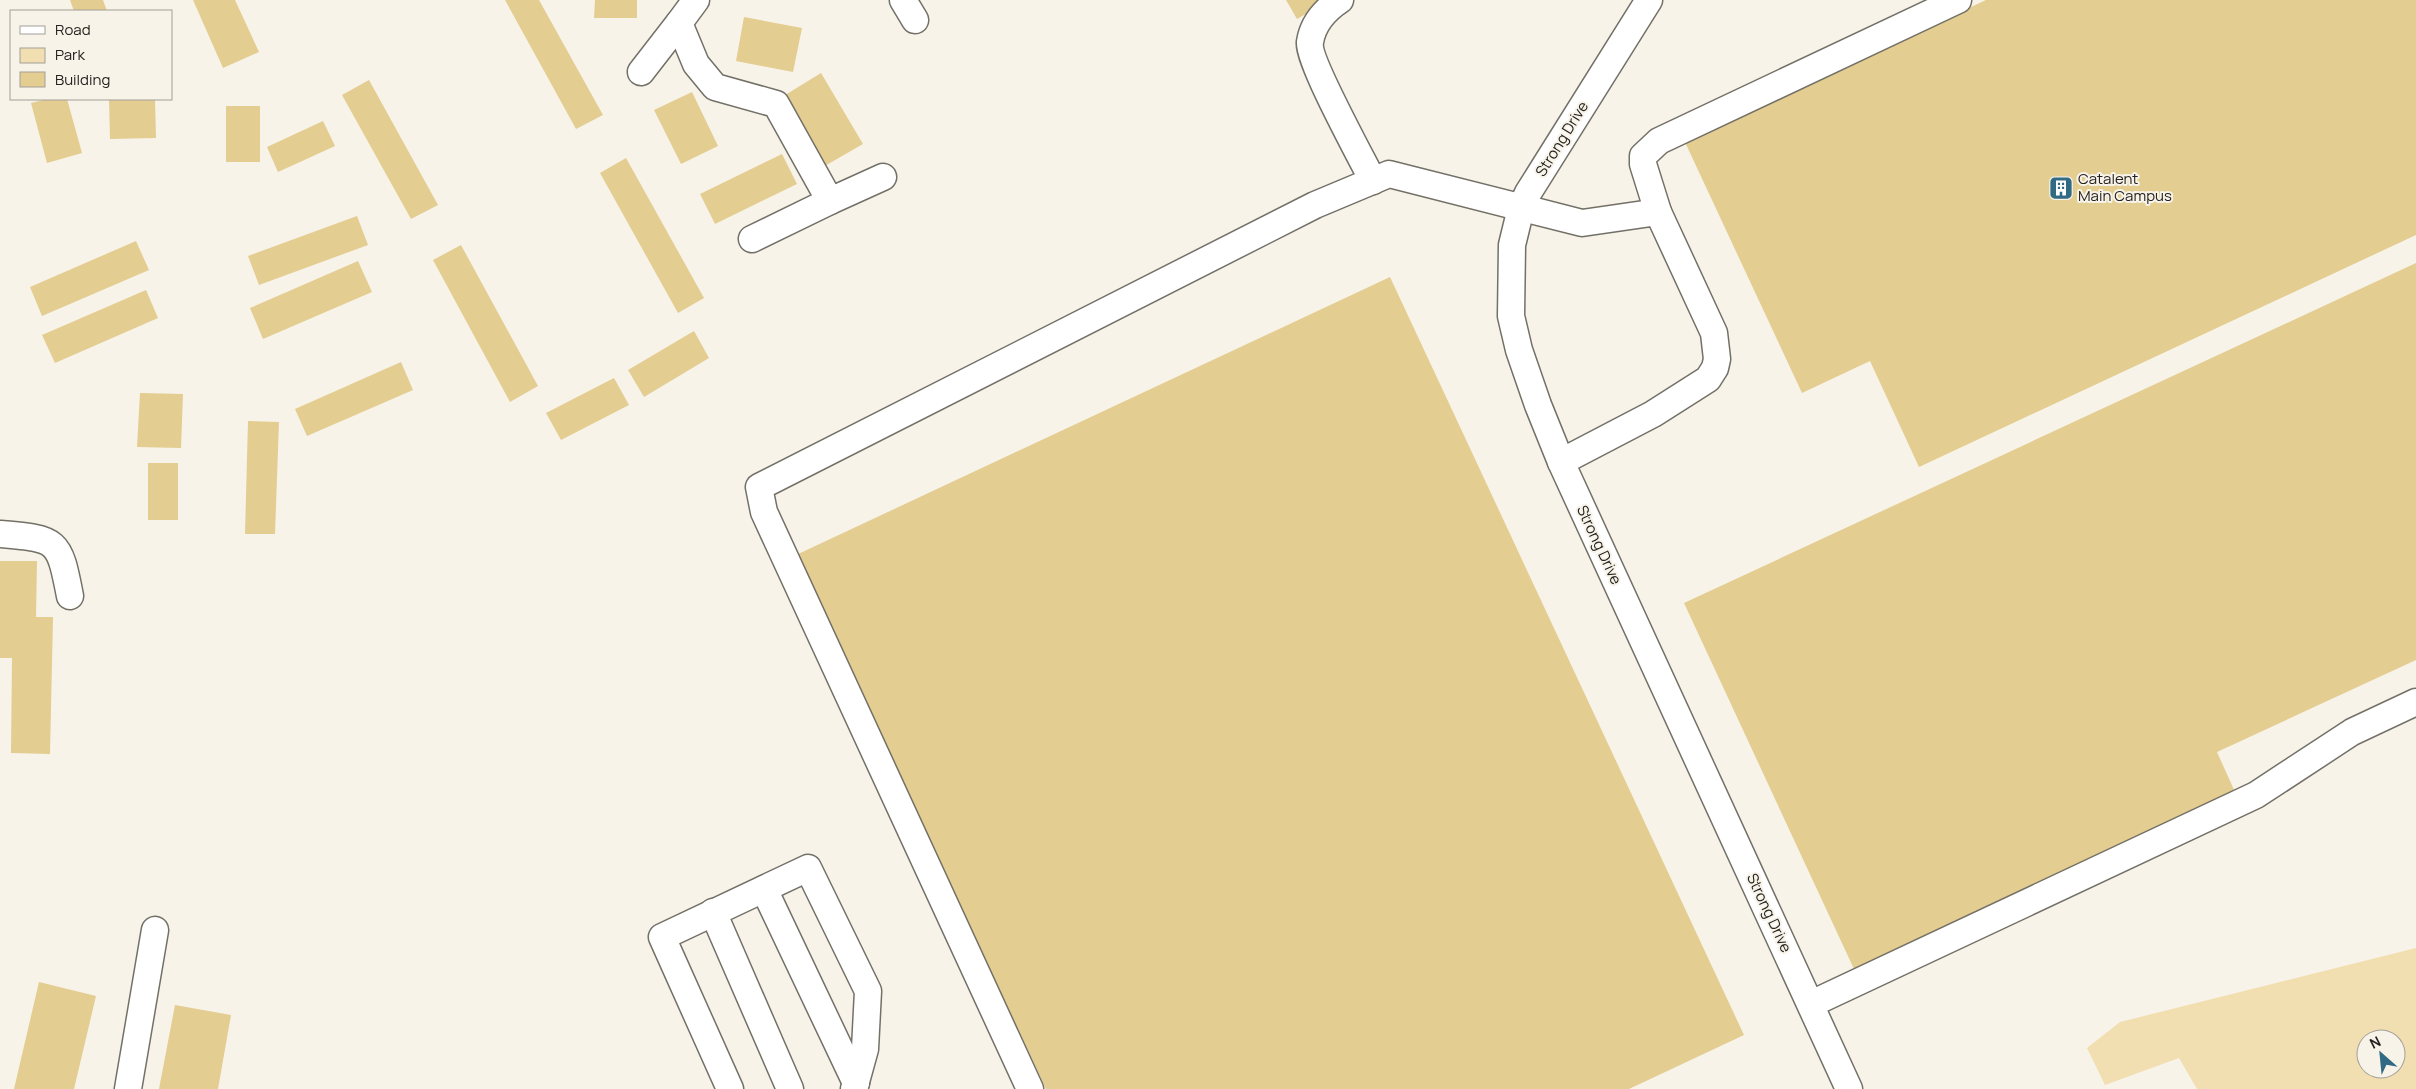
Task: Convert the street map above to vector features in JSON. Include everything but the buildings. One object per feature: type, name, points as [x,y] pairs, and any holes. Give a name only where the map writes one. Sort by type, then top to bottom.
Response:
[{"type":"street","points":[[641,72],[696,0]]},
{"type":"street","points":[[1340,0],[1319,18],[1309,43],[1319,73],[1373,181]]},
{"type":"street","name":"Strong Drive","points":[[1649,0],[1528,193],[1521,208],[1512,245],[1512,316],[1519,350],[1561,462],[1811,1004],[1842,1087]]},
{"type":"street","points":[[1561,462],[1653,414],[1708,379],[1715,368],[1717,359],[1714,333],[1658,212],[1643,164],[1643,156],[1659,141],[1958,0]]},
{"type":"street","points":[[679,23],[696,64],[715,87],[776,104],[830,201]]},
{"type":"street","points":[[1030,1089],[764,512],[759,487],[1315,204],[1389,174],[1582,223],[1658,212]]},
{"type":"street","points":[[752,240],[883,177]]},
{"type":"street","points":[[0,534],[38,537],[53,545],[63,558],[70,596]]},
{"type":"street","points":[[1811,1004],[2256,795],[2352,732],[2416,702]]},
{"type":"street","points":[[730,1089],[662,937],[808,868],[868,991],[866,1049],[855,1086]]},
{"type":"street","points":[[764,889],[855,1086]]},
{"type":"street","points":[[713,912],[790,1089]]},
{"type":"street","points":[[128,1089],[155,930]]},
{"type":"green space","points":[[2416,948],[2416,1089],[2197,1089],[2179,1058],[2105,1085],[2087,1048],[2120,1022]]},
{"type":"place","name":"Catalent Main Campus","points":[[2061,188]]}]
